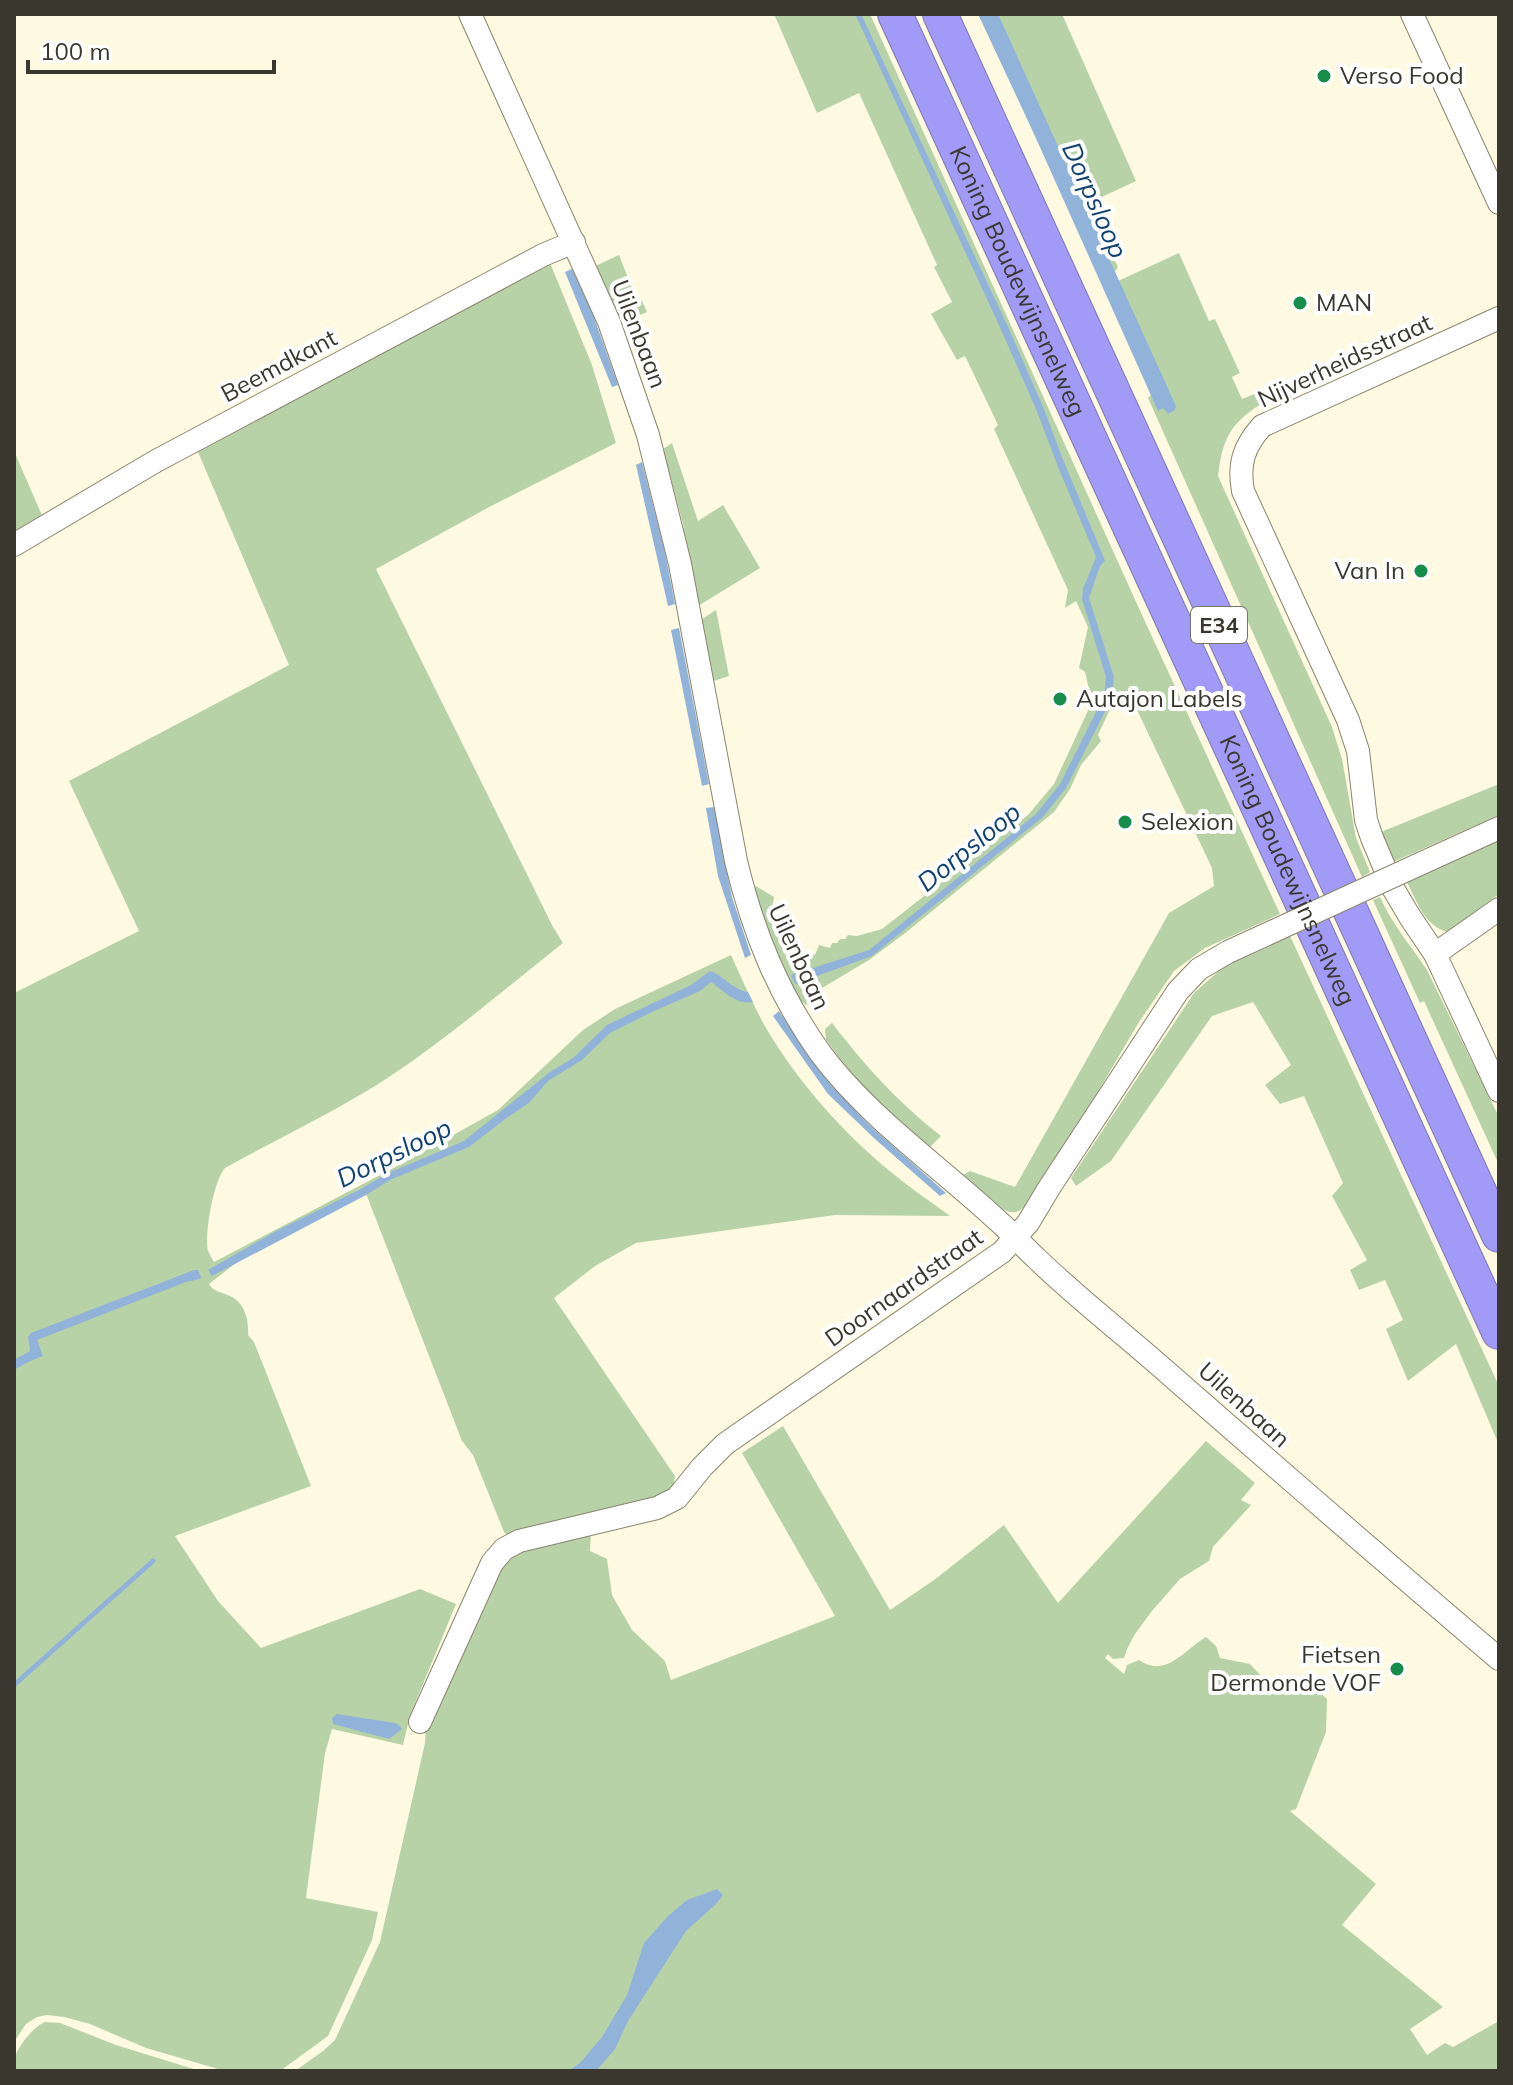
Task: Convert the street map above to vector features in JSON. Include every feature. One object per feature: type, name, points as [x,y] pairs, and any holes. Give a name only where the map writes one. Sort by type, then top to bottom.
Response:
[{"type":"highway","name":"Koning Boudewijnsnelweg","points":[[895,14],[1499,1332]]},
{"type":"highway","name":"Koning Boudewijnsnelweg","points":[[940,14],[1499,1235]]},
{"type":"street","name":"Uilenbaan","points":[[470,14],[609,322],[652,446],[680,564],[736,861],[755,930],[775,976],[805,1030],[847,1085],[901,1137],[1282,1474],[1499,1659]]},
{"type":"street","points":[[1412,14],[1499,203]]},
{"type":"street","name":"Beemdkant","points":[[14,545],[156,461],[543,255],[574,242]]},
{"type":"street","name":"Nijverheidsstraat","points":[[1499,318],[1262,426],[1250,439],[1242,456],[1240,475],[1243,491],[1348,720],[1358,751],[1366,820],[1372,838],[1394,890],[1435,954],[1499,1091]]},
{"type":"street","name":"Doornaardstraat","points":[[420,1722],[492,1563],[504,1549],[519,1541],[657,1508],[677,1498],[725,1444],[998,1255],[1028,1223],[1178,991],[1199,969],[1228,952],[1499,828]]},
{"type":"street","points":[[1435,954],[1499,909]]},
{"type":"green space","points":[[774,14],[870,14],[1280,914],[1205,948],[1174,971],[1139,1022],[1031,1199],[1016,1212],[996,1205],[963,1175],[970,1171],[1015,1187],[1169,913],[1214,886],[1212,868],[1129,693],[1118,692],[1098,735],[1101,741],[1081,765],[1070,789],[1054,812],[904,934],[869,960],[822,988],[820,1000],[806,1005],[796,996],[780,969],[753,891],[756,886],[774,897],[771,915],[781,923],[784,937],[789,938],[793,949],[815,955],[819,945],[830,948],[832,943],[848,935],[857,936],[882,929],[1028,815],[1054,784],[1092,702],[1085,672],[1079,668],[1088,627],[1076,601],[1065,608],[1068,590],[994,429],[998,425],[965,356],[957,360],[931,314],[952,302],[859,93],[817,113]]},
{"type":"green space","points":[[980,14],[1062,14],[1136,181],[1087,204],[1118,267],[1114,273],[1118,281],[1179,253],[1209,321],[1215,319],[1240,373],[1232,377],[1242,399],[1264,390],[1268,400],[1231,430],[1218,476],[1332,727],[1342,759],[1356,838],[1370,872],[1362,877],[1148,398],[1152,394]]},
{"type":"green space","points":[[619,255],[638,303],[642,301],[647,312],[619,324],[595,266]]},
{"type":"green space","points":[[548,258],[592,365],[616,443],[376,569],[563,943],[392,1075],[331,1112],[225,1168],[211,1208],[208,1251],[214,1262],[498,1110],[583,1030],[615,1009],[731,955],[766,1028],[792,1068],[822,1105],[873,1157],[950,1216],[835,1215],[636,1243],[595,1266],[554,1298],[675,1476],[672,1496],[509,1537],[504,1532],[473,1455],[462,1441],[365,1191],[241,1259],[209,1284],[243,1307],[248,1335],[254,1342],[311,1486],[175,1536],[218,1601],[261,1648],[420,1589],[456,1604],[409,1718],[420,1722],[409,1720],[403,1745],[332,1729],[325,1753],[306,1898],[378,1912],[372,1940],[328,2036],[280,2071],[225,2071],[146,2048],[90,2024],[47,2015],[26,2024],[14,2042],[14,993],[139,931],[69,781],[289,665],[195,445]]},
{"type":"green space","points":[[672,443],[698,521],[723,505],[760,568],[698,606],[683,524],[663,449]]},
{"type":"green space","points":[[14,451],[44,520],[14,538]]},
{"type":"green space","points":[[716,610],[729,676],[711,682],[699,621]]},
{"type":"green space","points":[[1499,784],[1499,815],[1393,862],[1381,832]]},
{"type":"green space","points":[[1499,840],[1499,894],[1447,932],[1432,924],[1422,912],[1407,882]]},
{"type":"green space","points":[[1380,897],[1427,970],[1499,1117],[1499,1165],[1424,1001],[1420,1003],[1373,900]]},
{"type":"green space","points":[[1290,936],[1499,1386],[1499,1445],[1456,1344],[1408,1381],[1386,1329],[1403,1320],[1385,1280],[1359,1290],[1350,1270],[1367,1260],[1332,1196],[1343,1183],[1304,1096],[1280,1104],[1265,1085],[1291,1065],[1253,1002],[1212,1016],[1111,1161],[1076,1186],[1071,1178],[1194,993],[1233,962]]},
{"type":"green space","points":[[832,1023],[883,1083],[941,1136],[929,1148],[858,1082],[826,1040],[825,1029]]},
{"type":"green space","points":[[783,1426],[890,1610],[1004,1525],[1058,1603],[1206,1441],[1255,1483],[1241,1500],[1251,1505],[1213,1547],[1209,1561],[1180,1579],[1135,1634],[1124,1658],[1113,1659],[1108,1654],[1105,1658],[1124,1674],[1127,1665],[1139,1660],[1149,1665],[1167,1664],[1206,1637],[1216,1646],[1220,1658],[1250,1664],[1265,1680],[1276,1685],[1284,1678],[1314,1687],[1327,1699],[1326,1732],[1296,1809],[1290,1811],[1376,1884],[1342,1925],[1443,2007],[1410,2029],[1427,2055],[1445,2043],[1453,2047],[1499,2021],[1499,2071],[295,2071],[335,2040],[380,1942],[425,1743],[426,1724],[496,1568],[518,1551],[591,1530],[590,1551],[607,1559],[612,1595],[632,1630],[665,1661],[671,1680],[835,1616],[742,1453]]},
{"type":"green space","points":[[45,2022],[60,2023],[116,2045],[200,2071],[14,2071],[20,2047],[31,2032]]},
{"type":"water","points":[[855,14],[861,14],[1009,329],[1104,558],[1089,598],[1114,677],[1112,698],[1066,788],[1043,817],[872,956],[795,984],[791,975],[869,950],[1036,814],[1060,784],[1104,696],[1106,677],[1082,599],[1096,557],[998,323]]},
{"type":"water","points":[[978,14],[998,14],[1176,406],[1168,414],[1163,408],[1158,411]]},
{"type":"water","points":[[572,269],[591,309],[618,385],[612,387],[565,272]]},
{"type":"water","points":[[642,462],[675,604],[668,606],[636,465]]},
{"type":"water","points":[[679,628],[709,784],[702,786],[671,630]]},
{"type":"water","points":[[714,807],[732,897],[751,955],[745,958],[718,876],[706,808]]},
{"type":"water","points":[[710,971],[748,992],[753,1002],[735,999],[711,982],[700,991],[610,1033],[582,1060],[548,1081],[529,1103],[469,1147],[390,1180],[212,1276],[208,1270],[386,1174],[464,1141],[550,1072],[573,1058],[607,1025],[691,985]]},
{"type":"water","points":[[779,1011],[832,1086],[867,1123],[946,1193],[940,1196],[828,1094],[773,1016]]},
{"type":"water","points":[[198,1270],[200,1279],[37,1340],[43,1356],[14,1370],[14,1360],[30,1351],[28,1337],[31,1333]]},
{"type":"water","points":[[337,1714],[395,1723],[402,1729],[389,1739],[333,1724],[332,1718]]},
{"type":"water","points":[[717,1889],[723,1895],[686,1931],[628,2021],[615,2049],[596,2071],[568,2071],[580,2063],[602,2037],[627,1995],[644,1943],[687,1900]]},
{"type":"waterway","points":[[14,1685],[153,1561]]},
{"type":"place","name":"Verso Food","points":[[1324,76]]},
{"type":"place","name":"MAN","points":[[1300,303]]},
{"type":"place","name":"Van In","points":[[1421,571]]},
{"type":"place","name":"Autajon Labels","points":[[1060,699]]},
{"type":"place","name":"Selexion","points":[[1125,822]]},
{"type":"place","name":"Fietsen Dermonde VOF","points":[[1397,1669]]},
{"type":"water label","name":"Dorpsloop","points":[[1095,200]]},
{"type":"water label","name":"Dorpsloop","points":[[969,847]]},
{"type":"water label","name":"Dorpsloop","points":[[394,1153]]}]
